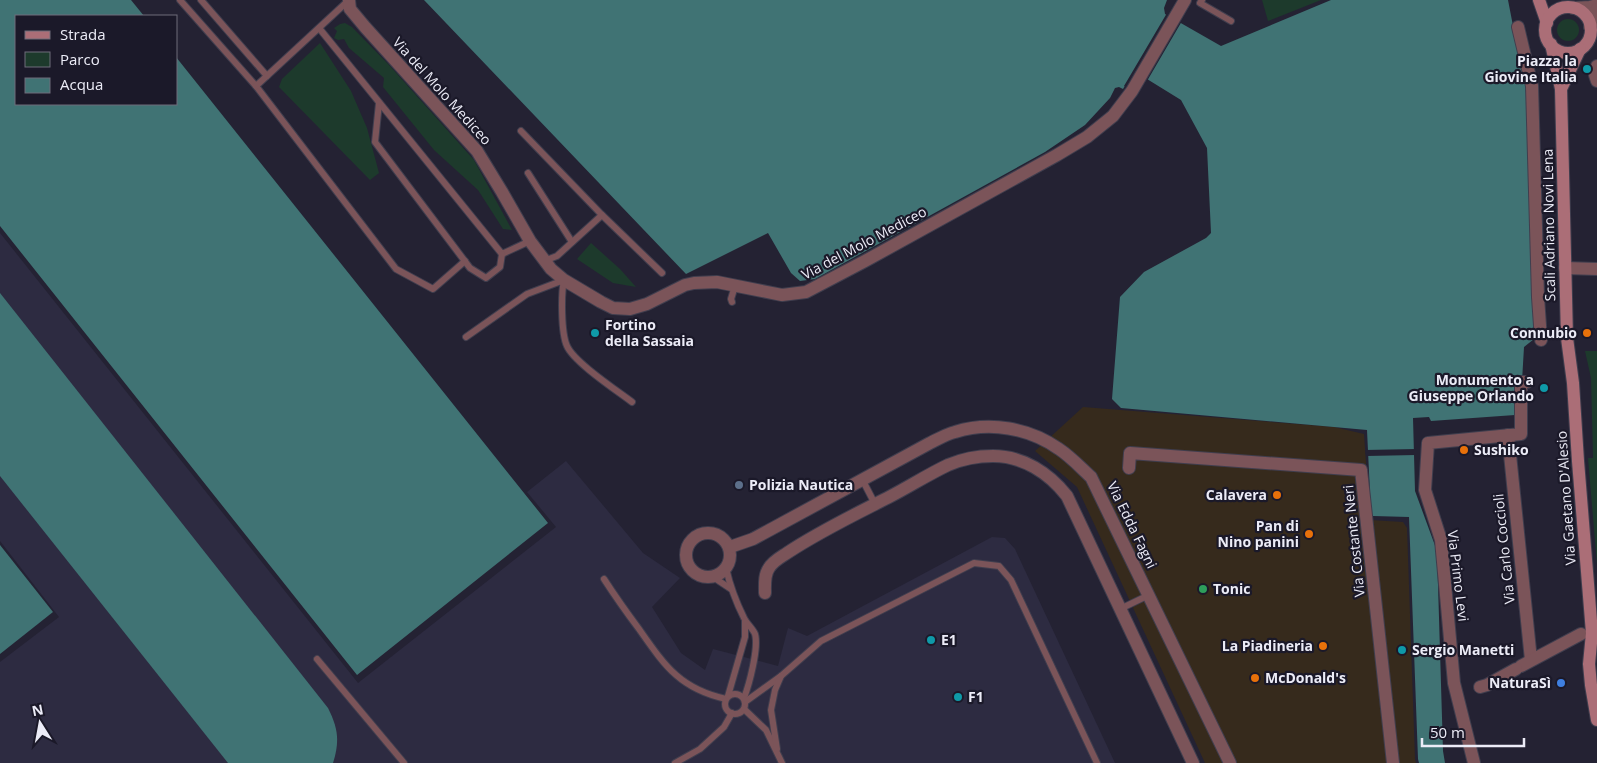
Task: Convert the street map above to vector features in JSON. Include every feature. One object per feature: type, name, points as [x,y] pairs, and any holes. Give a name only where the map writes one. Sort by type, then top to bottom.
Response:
[{"type":"main road","points":[[1539,0],[1547,23],[1546,34],[1550,44],[1563,52],[1575,52],[1589,39],[1590,27],[1586,16],[1580,11],[1556,0]]},
{"type":"main road","points":[[1547,23],[1553,13],[1560,9],[1570,8]]},
{"type":"main road","name":"Scali Adriano Novi Lena","points":[[1550,44],[1560,89],[1567,338],[1570,360]]},
{"type":"main road","name":"Scali Adriano Novi Lena","points":[[1560,89],[1580,49]]},
{"type":"main road","name":"Via Gaetano D'Alesio","points":[[1570,360],[1574,384],[1594,611],[1588,664],[1590,686],[1597,720]]},
{"type":"street","name":"Via del Molo Mediceo","points":[[349,0],[350,9],[365,27],[477,151],[530,241],[544,261],[564,280],[601,302],[613,308],[622,309],[630,309],[647,304],[685,285],[694,283],[709,282],[782,295],[801,294],[865,262],[1086,138],[1113,116],[1132,91],[1185,0]]},
{"type":"street","points":[[1570,8],[1597,5]]},
{"type":"street","points":[[1590,27],[1597,9]]},
{"type":"street","points":[[1518,27],[1532,86],[1541,340]]},
{"type":"street","points":[[1565,268],[1597,269]]},
{"type":"street","points":[[1508,435],[1521,434],[1521,382],[1527,382]]},
{"type":"street","name":"Via Edda Fagni","points":[[730,547],[753,540],[862,479],[954,432],[993,426],[1036,436],[1061,450],[1091,476],[1227,762]]},
{"type":"street","name":"Via Carlo Coccioli","points":[[1508,435],[1523,665]]},
{"type":"street","name":"Via Primo Levi","points":[[1474,763],[1456,692],[1441,540],[1425,490],[1428,443],[1508,435]]},
{"type":"street","name":"Via Costante Neri","points":[[1129,468],[1130,453],[1361,470],[1393,763]]},
{"type":"street","points":[[765,594],[766,577],[770,567],[803,542],[949,465],[976,457],[991,456],[1002,456],[1025,462],[1044,472],[1067,496],[1193,763]]},
{"type":"street","points":[[709,532],[719,535],[730,547],[730,558],[726,568],[723,572],[713,576],[702,576],[693,571],[687,562],[686,551],[688,546],[694,538],[704,533],[709,532]]},
{"type":"street","points":[[1456,692],[1487,685],[1523,665],[1590,636]]},
{"type":"lane","points":[[180,0],[256,86],[396,269],[433,289],[465,261]]},
{"type":"lane","points":[[201,0],[267,76]]},
{"type":"lane","points":[[256,86],[349,0]]},
{"type":"lane","points":[[1202,0],[1200,3],[1231,21]]},
{"type":"lane","points":[[319,28],[502,254],[500,267],[486,278],[470,268],[375,142],[379,103]]},
{"type":"lane","points":[[520,131],[662,273]]},
{"type":"lane","points":[[528,173],[572,242]]},
{"type":"lane","points":[[544,261],[557,256],[602,214]]},
{"type":"lane","points":[[502,254],[530,241]]},
{"type":"lane","points":[[466,337],[527,294],[564,280]]},
{"type":"lane","points":[[564,280],[562,292],[566,345],[576,359],[632,402]]},
{"type":"lane","points":[[732,302],[731,299],[735,286]]},
{"type":"lane","points":[[862,479],[875,504]]},
{"type":"lane","points":[[744,703],[781,676],[821,641],[974,563],[999,566],[1011,580],[1097,763]]},
{"type":"lane","points":[[726,568],[731,589],[745,620],[755,634],[755,658],[744,703],[739,713],[732,714],[726,709],[725,702],[745,636],[745,620]]},
{"type":"lane","points":[[713,576],[731,589]]},
{"type":"lane","points":[[604,579],[664,665],[683,681],[706,694],[727,698],[735,694],[766,730],[782,763]]},
{"type":"lane","points":[[1120,609],[1149,595]]},
{"type":"lane","points":[[317,659],[404,763]]},
{"type":"lane","points":[[777,750],[771,710],[775,690],[781,676]]},
{"type":"lane","points":[[674,763],[700,749],[724,727],[732,714]]},
{"type":"shaded area","points":[[0,233],[358,683],[556,527],[527,492],[566,461],[643,553],[680,578],[652,607],[681,653],[705,670],[713,649],[778,666],[788,628],[807,636],[992,537],[1005,538],[1015,549],[1115,763],[0,763],[0,662],[59,617],[0,541]]},
{"type":"shaded area","points":[[1083,407],[1334,427],[1364,434],[1370,520],[1403,522],[1407,528],[1416,763],[1205,763],[1077,487],[1035,451]]},
{"type":"green space","points":[[1262,0],[1321,0],[1268,21]]},
{"type":"green space","points":[[1568,19],[1576,22],[1579,30],[1576,38],[1568,41],[1560,38],[1557,30],[1560,22]]},
{"type":"green space","points":[[345,23],[352,27],[390,66],[474,160],[512,230],[503,229],[478,190],[434,150],[383,87],[384,78],[349,48],[344,39],[338,40],[334,38],[337,31],[334,28]]},
{"type":"green space","points":[[320,43],[351,91],[367,128],[379,173],[370,180],[279,87],[282,79]]},
{"type":"green space","points":[[591,243],[620,269],[636,287],[613,283],[577,259]]},
{"type":"green space","points":[[1585,351],[1597,351],[1597,565],[1588,458],[1593,458],[1591,378]]},
{"type":"water","points":[[0,0],[131,0],[143,15],[15,15],[15,105],[178,105],[178,60],[548,523],[357,675],[0,226]]},
{"type":"water","points":[[424,0],[1167,0],[1164,8],[1165,14],[1221,46],[1331,0],[1508,0],[1514,31],[1525,68],[1539,335],[1524,347],[1522,381],[1515,388],[1515,415],[1431,421],[1429,417],[1413,418],[1415,491],[1437,551],[1443,751],[1445,763],[1419,763],[1418,759],[1409,517],[1373,516],[1371,514],[1367,430],[1121,408],[1112,399],[1120,297],[1144,272],[1206,238],[1211,233],[1207,148],[1181,100],[1134,71],[1123,89],[1115,88],[1110,98],[1085,125],[1045,152],[815,279],[800,281],[791,273],[768,233],[686,274]]},
{"type":"water","points":[[0,293],[328,708],[337,735],[337,748],[333,763],[228,763],[0,476]]},
{"type":"water","points":[[0,545],[53,612],[0,654]]},
{"type":"pier","points":[[1167,13],[1182,21],[1147,81],[1135,74],[1127,88],[1124,86]]},
{"type":"pier","points":[[1416,449],[1416,455],[1366,456],[1365,450]]},
{"type":"place","name":"Piazza la Giovine Italia","points":[[1587,69]]},
{"type":"place","name":"Fortino della Sassaia","points":[[595,333]]},
{"type":"place","name":"Connubio","points":[[1587,333]]},
{"type":"place","name":"Monumento a Giuseppe Orlando","points":[[1544,388]]},
{"type":"place","name":"Sushiko","points":[[1464,450]]},
{"type":"place","name":"Polizia Nautica","points":[[739,485]]},
{"type":"place","name":"Calavera","points":[[1277,495]]},
{"type":"place","name":"Pan di Nino panini","points":[[1309,534]]},
{"type":"place","name":"Tonic","points":[[1203,589]]},
{"type":"place","name":"E1","points":[[931,640]]},
{"type":"place","name":"La Piadineria","points":[[1323,646]]},
{"type":"place","name":"Sergio Manetti","points":[[1402,650]]},
{"type":"place","name":"McDonald's","points":[[1255,678]]},
{"type":"place","name":"NaturaSì","points":[[1561,683]]},
{"type":"place","name":"F1","points":[[958,697]]}]
